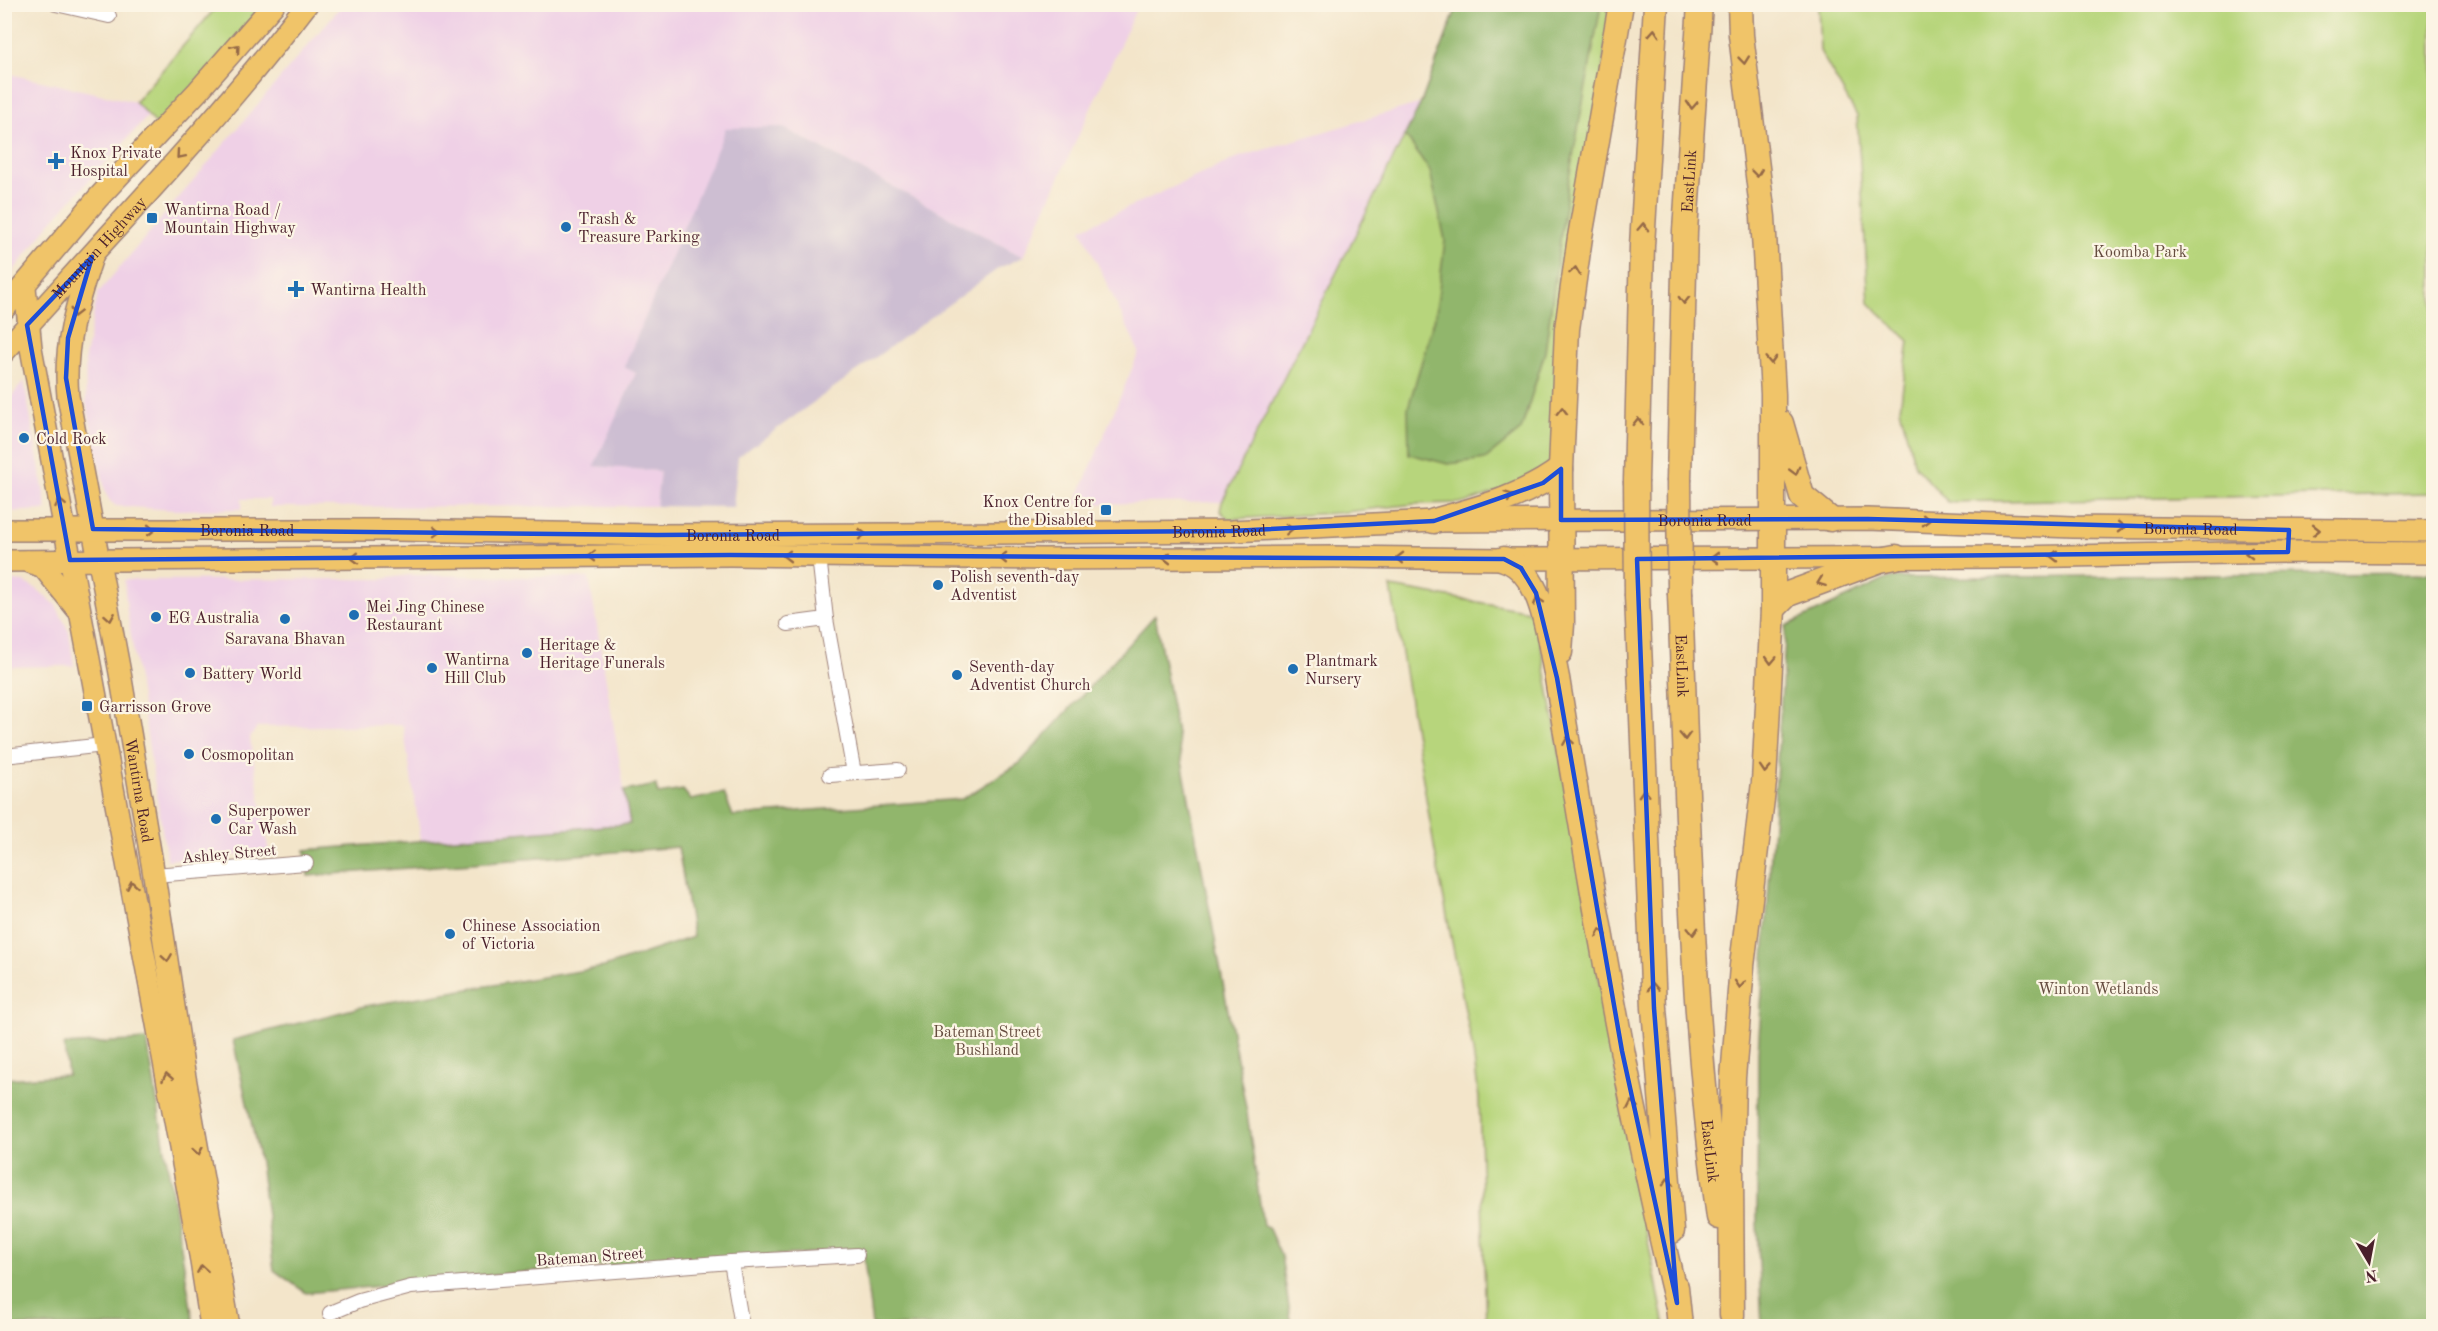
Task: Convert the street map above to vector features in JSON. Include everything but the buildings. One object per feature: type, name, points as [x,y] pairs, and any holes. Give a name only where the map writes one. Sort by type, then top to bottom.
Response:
[{"type":"highway","points":[[1557,678],[1562,624],[1561,469],[1567,329],[1580,237],[1621,4]]},
{"type":"highway","points":[[1656,4],[1642,234],[1636,481],[1637,596],[1654,1008],[1679,1315]]},
{"type":"highway","name":"EastLink","points":[[1700,4],[1685,231],[1679,479],[1680,594],[1694,956],[1709,1147],[1733,1321]]},
{"type":"highway","points":[[1733,1321],[1731,1173],[1733,1078],[1742,966],[1764,782],[1773,609],[1773,394],[1763,217],[1741,35],[1740,4]]},
{"type":"highway","points":[[1773,394],[1802,496],[1830,519]]},
{"type":"highway","points":[[1434,521],[1543,483],[1561,469]]},
{"type":"highway","points":[[1773,609],[1788,594],[1880,560],[1896,557]]},
{"type":"highway","points":[[1504,560],[1521,568],[1532,582],[1545,622],[1557,678],[1622,1051],[1648,1183],[1679,1315]]},
{"type":"main road","name":"Mountain Highway","points":[[4,309],[25,287],[98,198],[198,91],[274,4]]},
{"type":"main road","name":"Mountain Highway","points":[[4,352],[92,257],[235,95],[308,4]]},
{"type":"main road","name":"Wantirna Road","points":[[92,257],[68,338],[66,378],[154,875],[183,1066],[229,1326]]},
{"type":"main road","name":"Wantirna Road","points":[[25,287],[27,325],[200,1255],[211,1326]]},
{"type":"main road","name":"Boronia Road","points":[[4,530],[394,530],[657,536],[1209,531],[1434,521],[1830,519],[1939,520],[2073,527],[2433,531]]},
{"type":"main road","points":[[1318,527],[1350,542],[1356,558]]},
{"type":"main road","points":[[392,558],[394,530]]},
{"type":"main road","points":[[2288,552],[2289,530]]},
{"type":"main road","points":[[1209,531],[1209,558]]},
{"type":"main road","points":[[1029,532],[1043,559]]},
{"type":"main road","name":"Boronia Road","points":[[4,561],[819,556],[1504,560],[2288,552],[2433,553]]},
{"type":"main road","points":[[27,561],[43,567],[79,612]]},
{"type":"main road","points":[[104,745],[130,740]]},
{"type":"street","points":[[56,4],[109,16]]},
{"type":"street","points":[[819,556],[826,619],[854,773]]},
{"type":"street","points":[[788,624],[826,619]]},
{"type":"street","points":[[4,756],[104,745]]},
{"type":"street","points":[[830,775],[898,770]]},
{"type":"street","name":"Ashley Street","points":[[154,875],[306,863]]},
{"type":"street","name":"Bateman Street","points":[[330,1313],[359,1301],[411,1287],[731,1262],[857,1255]]},
{"type":"street","points":[[731,1262],[742,1326]]},
{"type":"highlighted area","points":[[92,257],[68,338],[66,378],[93,529],[657,535],[1231,531],[1434,521],[1543,483],[1561,469],[1561,520],[1868,519],[2289,530],[2288,552],[1637,559],[1654,1008],[1677,1303],[1622,1051],[1557,678],[1536,593],[1521,568],[1504,559],[730,555],[70,560],[27,325]]},
{"type":"shaded area","points":[[342,5],[1138,5],[1023,257],[782,127],[625,367],[636,373],[595,466],[660,471],[656,506],[270,507],[270,499],[242,499],[242,509],[175,510],[116,506],[106,494],[86,402],[85,357],[98,293]]},
{"type":"shaded area","name":"Knox Private Hospital","points":[[5,73],[135,102],[148,116],[50,223],[5,282]]},
{"type":"shaded area","points":[[1421,103],[1222,502],[1075,504],[1139,352],[1081,229],[1239,157]]},
{"type":"shaded area","points":[[782,127],[1023,257],[999,268],[738,457],[733,507],[656,506],[660,471],[594,466],[636,373],[624,367],[726,128]]},
{"type":"shaded area","points":[[24,381],[47,510],[5,512],[5,404]]},
{"type":"shaded area","points":[[410,575],[589,578],[630,824],[421,840],[403,725],[257,727],[250,738],[269,853],[167,860],[124,580],[382,579]]},
{"type":"shaded area","points":[[5,582],[24,582],[37,589],[56,605],[69,632],[74,666],[5,667]]},
{"type":"green space","points":[[1458,4],[1601,5],[1568,183],[1545,352],[1521,430],[1485,459],[1448,464],[1409,454],[1408,408],[1436,313],[1445,240],[1430,171],[1405,135],[1421,103]]},
{"type":"green space","points":[[218,5],[274,5],[162,130],[135,102]]},
{"type":"green space","points":[[1458,5],[1611,5],[1551,464],[1539,477],[1465,503],[1415,504],[1337,513],[1229,519],[1220,511],[1222,502],[1421,103]]},
{"type":"green space","name":"Koomba Park","points":[[1818,5],[2433,5],[2433,493],[1948,502],[1915,466],[1900,409],[1909,341],[1869,303],[1857,116],[1820,51]]},
{"type":"green space","name":"Winton Wetlands","points":[[2433,573],[2433,1326],[1762,1326],[1757,1222],[1758,1052],[1786,626],[1889,578]]},
{"type":"green space","points":[[1391,587],[1535,612],[1625,1125],[1665,1326],[1486,1326],[1479,1098],[1473,1051],[1437,864]]},
{"type":"green space","name":"Bateman Street Bushland","points":[[1155,615],[1247,1113],[1263,1225],[1268,1227],[1281,1256],[1292,1326],[872,1326],[863,1250],[571,1268],[306,1293],[274,1270],[260,1162],[233,1040],[365,1006],[604,967],[693,937],[678,847],[308,876],[305,850],[630,824],[624,791],[656,785],[658,794],[683,790],[691,800],[724,793],[733,816],[962,799],[1020,763]]},
{"type":"green space","points":[[147,1040],[194,1326],[5,1326],[5,1079],[68,1075],[64,1045]]},
{"type":"place","name":"Knox Private Hospital","points":[[56,161]]},
{"type":"place","name":"Wantirna Road / Mountain Highway","points":[[152,218]]},
{"type":"place","name":"Trash & Treasure Parking","points":[[566,227]]},
{"type":"place","name":"Wantirna Health","points":[[296,289]]},
{"type":"place","name":"Cold Rock","points":[[24,438]]},
{"type":"place","name":"Knox Centre for the Disabled","points":[[1106,510]]},
{"type":"place","name":"Polish seventh-day Adventist","points":[[938,585]]},
{"type":"place","name":"Mei Jing Chinese Restaurant","points":[[354,615]]},
{"type":"place","name":"EG Australia","points":[[156,617]]},
{"type":"place","name":"Saravana Bhavan","points":[[285,619]]},
{"type":"place","name":"Heritage & Heritage Funerals","points":[[527,653]]},
{"type":"place","name":"Wantirna Hill Club","points":[[432,668]]},
{"type":"place","name":"Plantmark Nursery","points":[[1293,669]]},
{"type":"place","name":"Battery World","points":[[190,673]]},
{"type":"place","name":"Seventh-day Adventist Church","points":[[957,675]]},
{"type":"place","name":"Garrisson Grove","points":[[87,706]]},
{"type":"place","name":"Cosmopolitan","points":[[189,754]]},
{"type":"place","name":"Superpower Car Wash","points":[[216,819]]},
{"type":"place","name":"Chinese Association of Victoria","points":[[450,934]]}]
